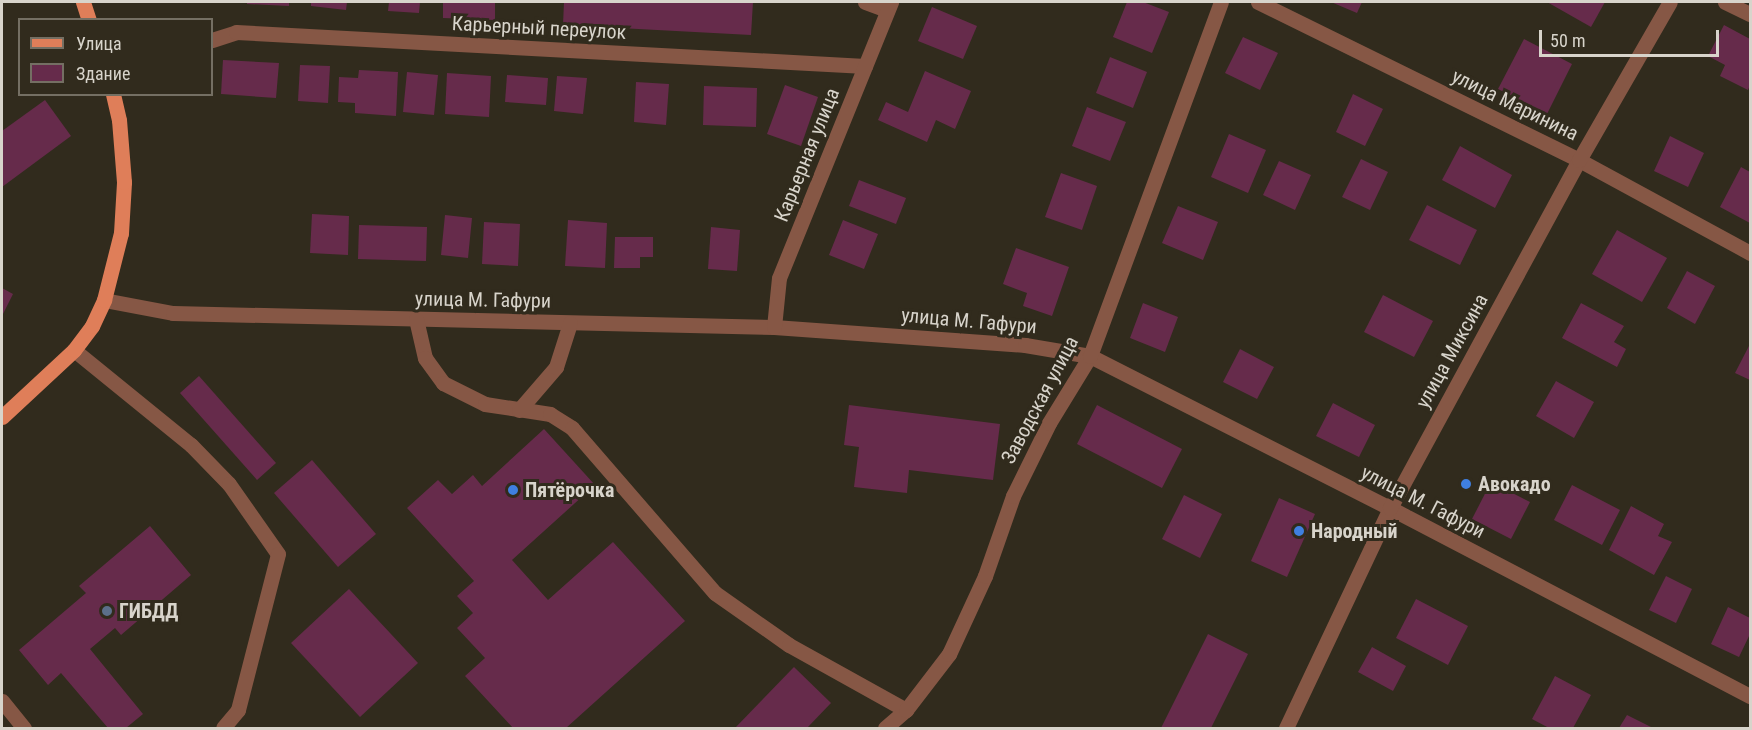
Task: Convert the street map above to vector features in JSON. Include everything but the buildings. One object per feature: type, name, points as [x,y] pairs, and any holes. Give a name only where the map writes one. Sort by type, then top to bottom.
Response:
[{"type":"main road","points":[[83,2],[88,18]]},
{"type":"main road","points":[[2,417],[74,350],[92,326],[104,300],[121,233],[124,182],[119,120],[113,96]]},
{"type":"street","points":[[865,2],[889,6]]},
{"type":"street","name":"Заводская улица","points":[[885,729],[906,710],[950,654],[985,576],[1013,496],[1049,423],[1090,357],[1221,2]]},
{"type":"street","name":"улица Маринина","points":[[1258,2],[1580,160],[1750,253]]},
{"type":"street","name":"улица Миксина","points":[[1286,729],[1390,508],[1580,160],[1670,2]]},
{"type":"street","points":[[1725,2],[1750,14]]},
{"type":"street","name":"Карьерная улица","points":[[774,327],[779,278],[889,6]]},
{"type":"street","name":"Карьерный переулок","points":[[213,40],[236,32],[865,66]]},
{"type":"street","name":"улица М. Гафури","points":[[104,300],[173,313],[774,327],[1025,345],[1090,357],[1390,508],[1750,696]]},
{"type":"street","points":[[416,319],[425,358],[443,383],[485,405],[550,414],[572,428],[687,564],[716,594],[789,645],[906,710]]},
{"type":"street","points":[[519,410],[556,367],[570,323]]},
{"type":"street","points":[[74,350],[182,438],[214,468],[229,484],[278,554],[238,710],[223,729]]},
{"type":"street","points":[[2,701],[24,729]]},
{"type":"place","name":"Авокадо","points":[[1466,484]]},
{"type":"place","name":"Пятёрочка","points":[[513,490]]},
{"type":"place","name":"Народный","points":[[1299,531]]},
{"type":"place","name":"ГИБДД","points":[[107,611]]}]
